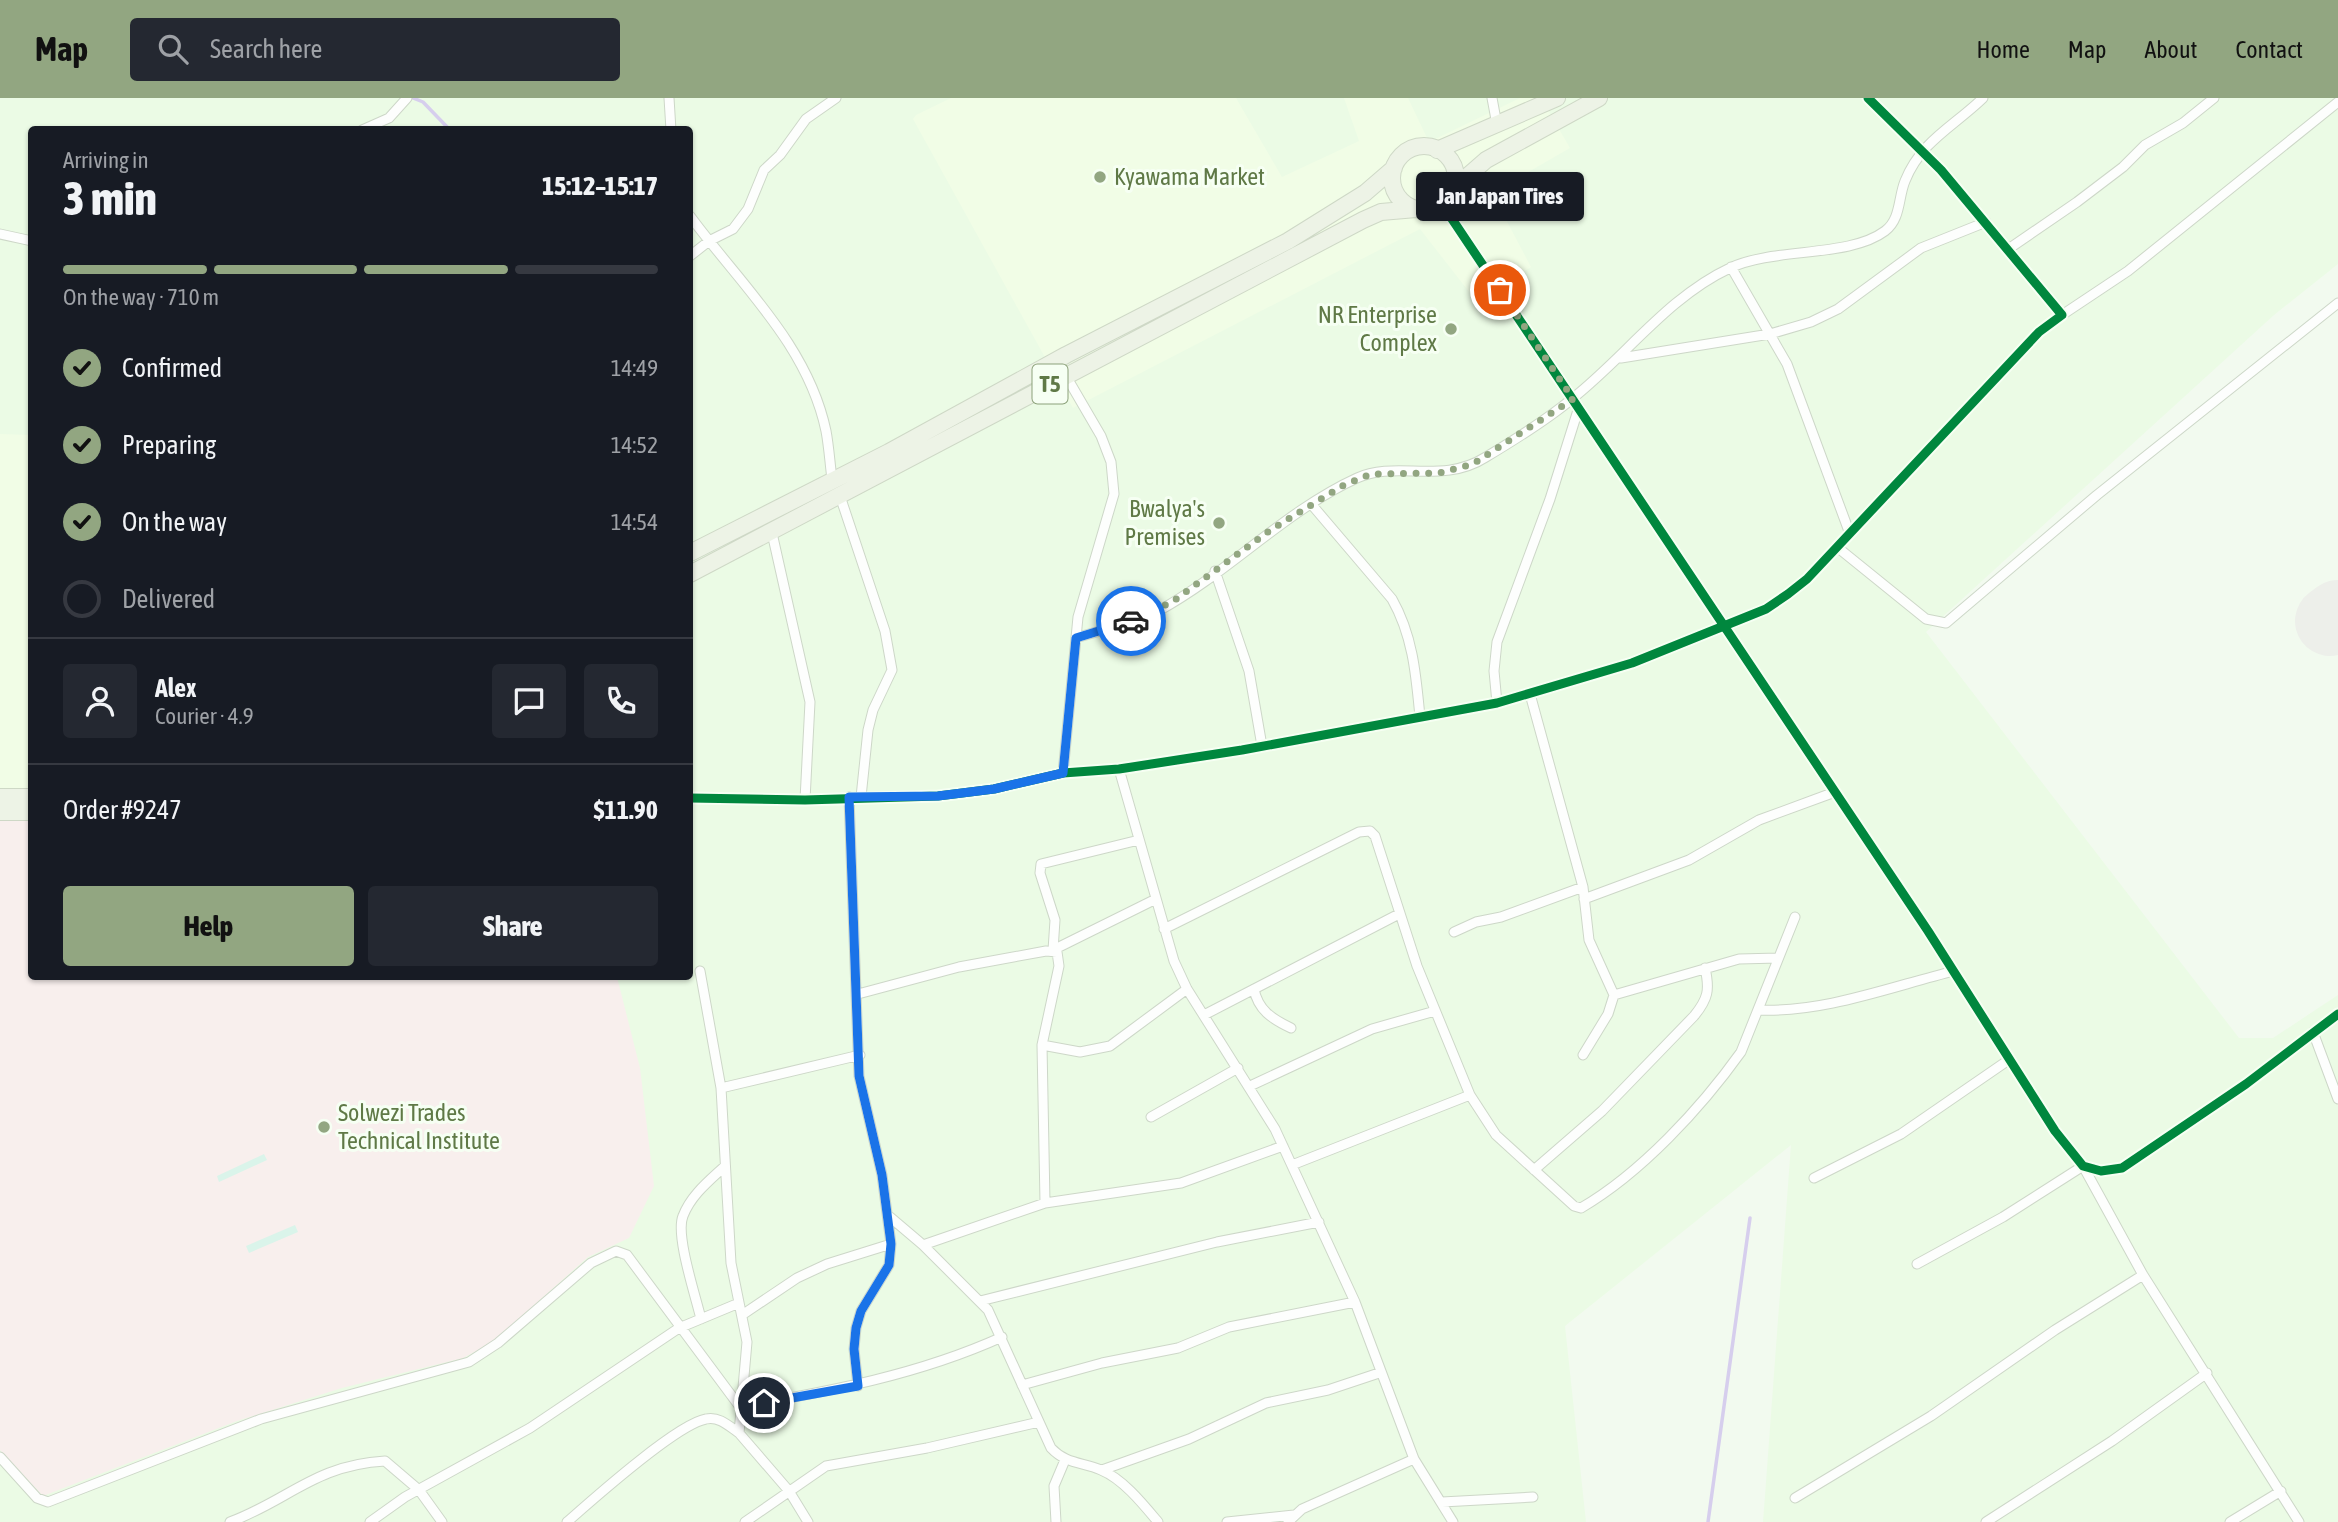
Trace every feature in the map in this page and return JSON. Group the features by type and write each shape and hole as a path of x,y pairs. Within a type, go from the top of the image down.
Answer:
{"highway":[{"name":"T5","path":"693,551 889,452 1066,355 1288,241 1365,193 1394,168 1401,156 1412,149 1425,146 1437,150 1557,98"},
{"path":"1442,204 1454,188 1486,160 1599,98"},
{"path":"1437,150 1451,163 1455,175 1454,188"},
{"path":"1394,168 1392,181 1396,193 1404,203 1416,209"},
{"name":"T5","path":"693,572 1363,220 1381,212 1432,208 1442,204"},
{"path":"0,797 28,797"},
{"path":"0,813 28,812"}],"street":[{"path":"371,126 389,118 407,98"},
{"path":"669,98 671,126"},
{"path":"693,254 709,241 733,229 748,209 764,170 780,155 806,119 836,98"},
{"path":"1492,98 1497,125"},
{"path":"1868,98 1922,148 2062,315"},
{"path":"1076,638 1158,611 1344,485 1371,474 1439,473 1473,464 1576,403 1618,358 1693,290 1731,267 1773,256 1858,243 1884,232 1896,218 1905,181 1922,148 1983,98"},
{"path":"2007,250 2123,167 2145,145 2183,123 2214,98"},
{"path":"693,798 805,800 938,796 994,789 1063,773 1119,769 1262,746 1530,694 1632,663 1766,609 1788,594 1850,534 2021,351 2062,315 2122,276 2338,102"},
{"path":"1442,204 1954,971 2055,1131 2083,1166 2143,1275 2299,1522"},
{"path":"693,220 751,290 803,371 825,431 832,479"},
{"path":"1618,358 1770,334 1838,309 1922,248 1986,222"},
{"path":"0,234 28,240"},
{"path":"1731,267 1796,385 1850,534"},
{"path":"1837,547 1931,622 1942,624 1952,621 2097,495 2338,303"},
{"path":"1063,773 1076,638 1083,596 1114,494 1111,462 1101,436 1066,376"},
{"path":"1497,702 1494,671 1497,642 1550,499 1576,403"},
{"path":"840,496 886,631 892,670 873,710 868,730 861,797"},
{"path":"1312,505 1386,592 1400,613 1412,647 1420,717"},
{"path":"772,533 810,702 805,800"},
{"path":"1215,571 1249,671 1262,746"},
{"path":"1530,694 1583,887 1589,940 1614,995 1608,1014 1583,1055"},
{"path":"1119,769 1164,929 1187,989 1250,1086 1283,1146 1355,1303 1379,1373 1414,1459 1453,1522"},
{"path":"1584,899 1689,860 1759,820 1835,792"},
{"path":"849,797 859,1076 890,1217 891,1244 889,1265 861,1311 856,1328 854,1349 858,1386"},
{"path":"1164,929 1367,830 1375,836 1399,914 1470,1095 1496,1135 1574,1206 1581,1208 1602,1194 1707,1098 1741,1052 1795,917"},
{"path":"1045,1203 1042,1045 1059,966 1058,956 1053,950 1055,920 1040,873 1041,864 1139,840"},
{"path":"1454,932 1476,922 1501,917 1583,887"},
{"path":"858,994 959,967 1053,950 1156,899"},
{"path":"1204,1015 1399,914"},
{"path":"1614,995 1639,990 1739,959 1778,958"},
{"path":"1534,1170 1602,1111 1694,1016 1707,1000 1705,968"},
{"path":"700,971 721,1088 731,1263 747,1342 739,1433"},
{"path":"1758,1010 1784,1011 1813,1007 1954,971"},
{"path":"1042,1045 1080,1052 1110,1046 1187,989"},
{"path":"1254,989 1257,1003 1263,1010 1291,1028"},
{"path":"1250,1086 1372,1030 1435,1011"},
{"path":"1917,1265 2003,1217 2083,1166 2101,1171 2122,1168 2236,1091 2338,1014"},
{"path":"2312,1032 2338,1099"},
{"path":"721,1088 860,1055"},
{"path":"1814,1178 1901,1134 2010,1059"},
{"path":"1151,1117 1238,1068"},
{"path":"1292,1166 1470,1095"},
{"path":"923,1245 1045,1203 1181,1182 1283,1146"},
{"path":"701,1319 683,1244 681,1219 696,1193 725,1166"},
{"path":"890,1217 980,1301 1002,1337 1051,1448 1065,1460 1102,1470 1119,1481 1158,1522"},
{"path":"980,1301 1217,1242 1319,1222"},
{"path":"742,1315 797,1278 827,1264 891,1244"},
{"path":"0,1457 37,1498 48,1502 261,1419 345,1394 451,1368 482,1355 591,1262 616,1251 627,1255 740,1407"},
{"path":"1795,1498 1931,1416 2055,1330 2143,1275"},
{"path":"370,1522 419,1490 530,1428 679,1328 739,1303"},
{"path":"1022,1385 1102,1363 1178,1348 1229,1326 1355,1303"},
{"path":"740,1407 858,1386 937,1364 1002,1337"},
{"path":"1102,1470 1189,1439 1266,1403 1328,1390 1379,1373"},
{"path":"1986,1522 2112,1441 2207,1373"},
{"path":"566,1522 610,1485 696,1421 716,1419 739,1433 789,1491 808,1522"},
{"path":"745,1522 826,1466 916,1450 1039,1422"},
{"path":"1227,1522 1291,1518 1414,1459"},
{"path":"1056,1522 1054,1486 1065,1460"},
{"path":"230,1522 256,1513 302,1483 360,1463 385,1461 419,1490 442,1522"},
{"path":"2230,1522 2281,1491"},
{"path":"1442,1502 1533,1497"}],"shaded area":[{"path":"0,98 2338,98 2338,264 2274,315 1926,632 2239,1038 2273,1038 2338,995 2338,1522 1763,1522 1791,1145 1565,1326 1586,1522 0,1522"},
{"path":"951,98 1236,98 1282,177 1359,141 1344,98 1408,98 1429,142 1520,98 1541,98 1570,148 1492,193 1531,267 1477,302 1420,229 1073,408 913,119"},
{"path":"0,434 28,435 28,791 0,791"},
{"name":"Solwezi Trades Technical Institute","path":"0,818 28,818 28,980 618,980 640,1068 654,1186 629,1238 588,1257 493,1342 463,1358 342,1388 237,1421 43,1496 0,1450"},
{"path":"264,1154 267,1160 219,1182 217,1176"},
{"path":"295,1225 298,1232 249,1253 246,1246"}],"waterway":[{"path":"413,98 423,102 446,126"},
{"path":"1708,1522 1750,1218"}],"runway":[{"path":"2330,621 2338,615"}],"cycle path":[{"path":"693,798 805,800 938,796 994,789 1063,773 1119,769 1242,750 1497,703 1632,663 1766,609 1807,579 2039,332 2062,315 1941,170 1868,98"},
{"path":"1442,204 1928,931 2055,1131 2083,1166 2101,1171 2122,1168 2246,1084 2338,1014"}],"way so far":[{"path":"1131,621 1158,611 1272,529 1344,485 1371,474 1439,473 1473,464 1573,399 1500,290"}],"place":[{"name":"Kyawama Market","path":"1100,177"},
{"name":"Jan Japan Tires","path":"1500,290"},
{"name":"NR Enterprise Complex","path":"1451,329"},
{"name":"Bwalya's Premises","path":"1219,523"},
{"name":"Solwezi Trades Technical Institute","path":"324,1127"}],"route":[{"path":"764,1403 858,1386 854,1349 856,1328 861,1311 889,1265 890,1217 859,1076 849,797 938,796 994,789 1063,773 1076,638 1131,621"}]}
